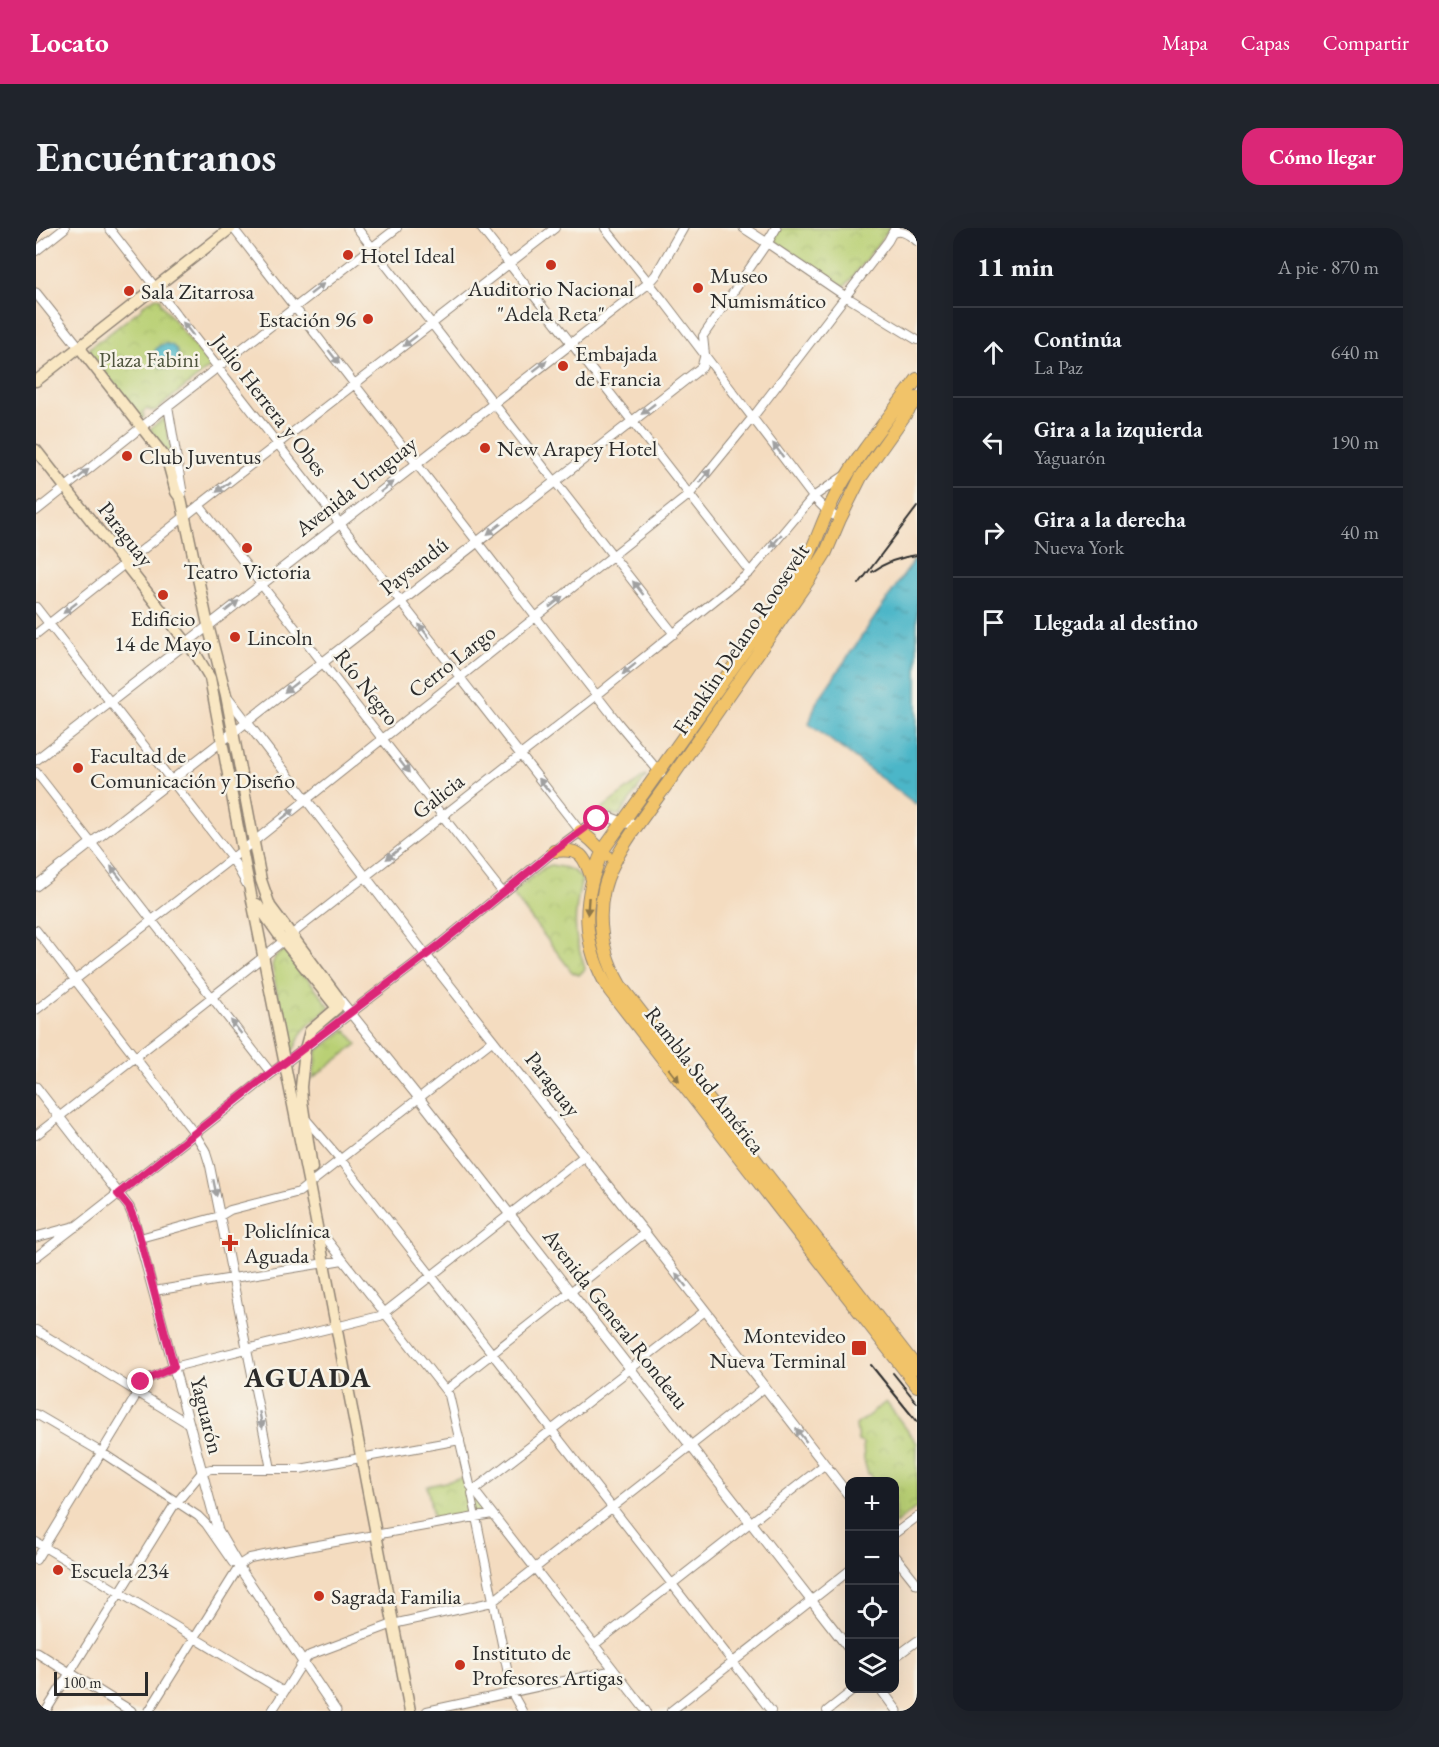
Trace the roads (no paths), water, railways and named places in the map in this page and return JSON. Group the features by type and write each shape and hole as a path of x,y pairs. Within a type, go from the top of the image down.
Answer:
{"main road":[{"path":"36,381 232,228"},
{"path":"79,347 168,463 176,492 181,499 208,625 226,695 265,895 287,938"},
{"name":"Franklin Delano Roosevelt","path":"658,772 800,573 813,549 838,490 917,379"},
{"name":"Franklin Delano Roosevelt","path":"669,780 810,578 826,552 861,477 917,398"},
{"name":"Paraguay","path":"36,450 203,664 210,678 284,1064 312,1182"},
{"name":"Rambla Sud América","path":"658,772 603,850 592,879 587,903 587,922 592,953 602,977 610,991 917,1368"},
{"name":"Rambla Sud América","path":"669,780 612,867 603,890 600,921 603,944 611,969 620,985 723,1129 917,1386"},
{"path":"579,831 603,850 612,867"},
{"path":"554,851 574,850 580,853 588,863 592,879"},
{"name":"Avenida General Rondeau","path":"252,895 264,916 287,938 337,996"},
{"name":"Avenida General Rondeau","path":"287,938 337,1008"},
{"path":"337,996 339,1003 337,1008 310,1031 305,1048 302,1087 312,1182 396,1623 416,1711"},
{"path":"312,1182 325,1237 327,1263"},
{"path":"396,1623 410,1711"}],"street":[{"path":"36,251 65,228"},
{"name":"Julio Herrera y Obes","path":"109,228 579,831"},
{"path":"232,228 630,737 658,772 669,780"},
{"path":"357,228 674,634"},
{"path":"36,512 397,228"},
{"path":"481,228 750,572"},
{"path":"36,634 555,228"},
{"path":"605,228 813,497 828,512 840,519"},
{"name":"Avenida Uruguay","path":"36,759 649,283 683,228"},
{"path":"744,228 845,296 917,340"},
{"path":"705,356 703,336 776,228"},
{"path":"894,230 903,231 915,240"},
{"name":"Cerro Largo","path":"36,1010 307,800 690,494 753,417 894,230"},
{"path":"36,293 79,347"},
{"name":"Paysandú","path":"36,886 702,367 705,356"},
{"path":"168,406 182,489 181,499"},
{"name":"Galicia","path":"36,1135 674,634 750,572 813,497 849,472"},
{"name":"Río Negro","path":"199,505 503,893"},
{"name":"Avenida General Rondeau","path":"36,607 232,858 252,895"},
{"name":"Paraguay","path":"226,695 845,1492"},
{"path":"36,772 272,1073"},
{"path":"36,1257 426,955 579,831 603,817 633,824 640,822"},
{"path":"36,930 202,1143 208,1156 271,1469"},
{"name":"Avenida General Rondeau","path":"337,996 845,1645"},
{"path":"337,1008 351,1013"},
{"path":"140,1238 220,1216 230,1210 295,1194 493,1040"},
{"name":"Yaguarón","path":"36,1088 134,1216 218,1531 239,1567 336,1711"},
{"path":"305,1118 341,1160 771,1711"},
{"path":"36,1560 40,1544 101,1452 134,1399 141,1382 174,1367 377,1317 584,1156"},
{"path":"36,1237 77,1227"},
{"path":"446,1390 645,1233"},
{"path":"325,1237 446,1390 452,1402 472,1488 471,1493 492,1602 512,1693 522,1711"},
{"path":"154,1291 343,1260"},
{"path":"472,1488 552,1431 705,1311"},
{"path":"36,1330 189,1424"},
{"path":"272,1711 303,1662 310,1655 396,1623 492,1602 764,1388"},
{"name":"Yaguarón","path":"36,1414 101,1452 204,1522 228,1558 239,1567"},
{"path":"46,1711 177,1502 201,1473 208,1469 300,1469 460,1440"},
{"path":"594,1645 824,1465"},
{"path":"472,1488 646,1711"},
{"path":"149,1711 239,1567 246,1560 492,1514"},
{"path":"898,1531 917,1517"},
{"path":"40,1544 284,1692"},
{"path":"899,1561 917,1584"},
{"path":"671,1711 845,1573"},
{"path":"899,1654 917,1641"},
{"path":"36,1653 131,1711"},
{"path":"427,1711 614,1670"},
{"path":"827,1711 851,1693"},
{"path":"883,1693 897,1711"}],"water":[{"path":"166,344 174,348 178,356 174,364 166,368 158,364 154,356 158,348"},
{"path":"914,560 917,562 917,805 809,724 816,703"}],"railway":[{"path":"859,584 917,507"},
{"path":"872,572 893,560 917,555"},
{"path":"871,1365 917,1422"},
{"path":"893,1373 917,1403"}],"place":[{"name":"Hotel Ideal","path":"348,255"},
{"name":"Auditorio Nacional \"Adela Reta\"","path":"551,265"},
{"name":"Museo Numismático","path":"698,288"},
{"name":"Sala Zitarrosa","path":"129,291"},
{"name":"Estación 96","path":"368,319"},
{"name":"Embajada de Francia","path":"563,366"},
{"name":"New Arapey Hotel","path":"485,448"},
{"name":"Club Juventus","path":"127,456"},
{"name":"Teatro Victoria","path":"247,548"},
{"name":"Edificio 14 de Mayo","path":"163,595"},
{"name":"Lincoln","path":"235,637"},
{"name":"Facultad de Comunicación y Diseño","path":"78,768"},
{"name":"Policlínica Aguada","path":"230,1243"},
{"name":"Montevideo Nueva Terminal","path":"859,1348"},
{"name":"Escuela 234","path":"58,1570"},
{"name":"Sagrada Familia","path":"319,1596"},
{"name":"Instituto de Profesores Artigas","path":"460,1665"}],"district":[{"name":"AGUADA","path":"308,1377"}],"park label":[{"name":"Plaza Fabini","path":"149,359"}]}
